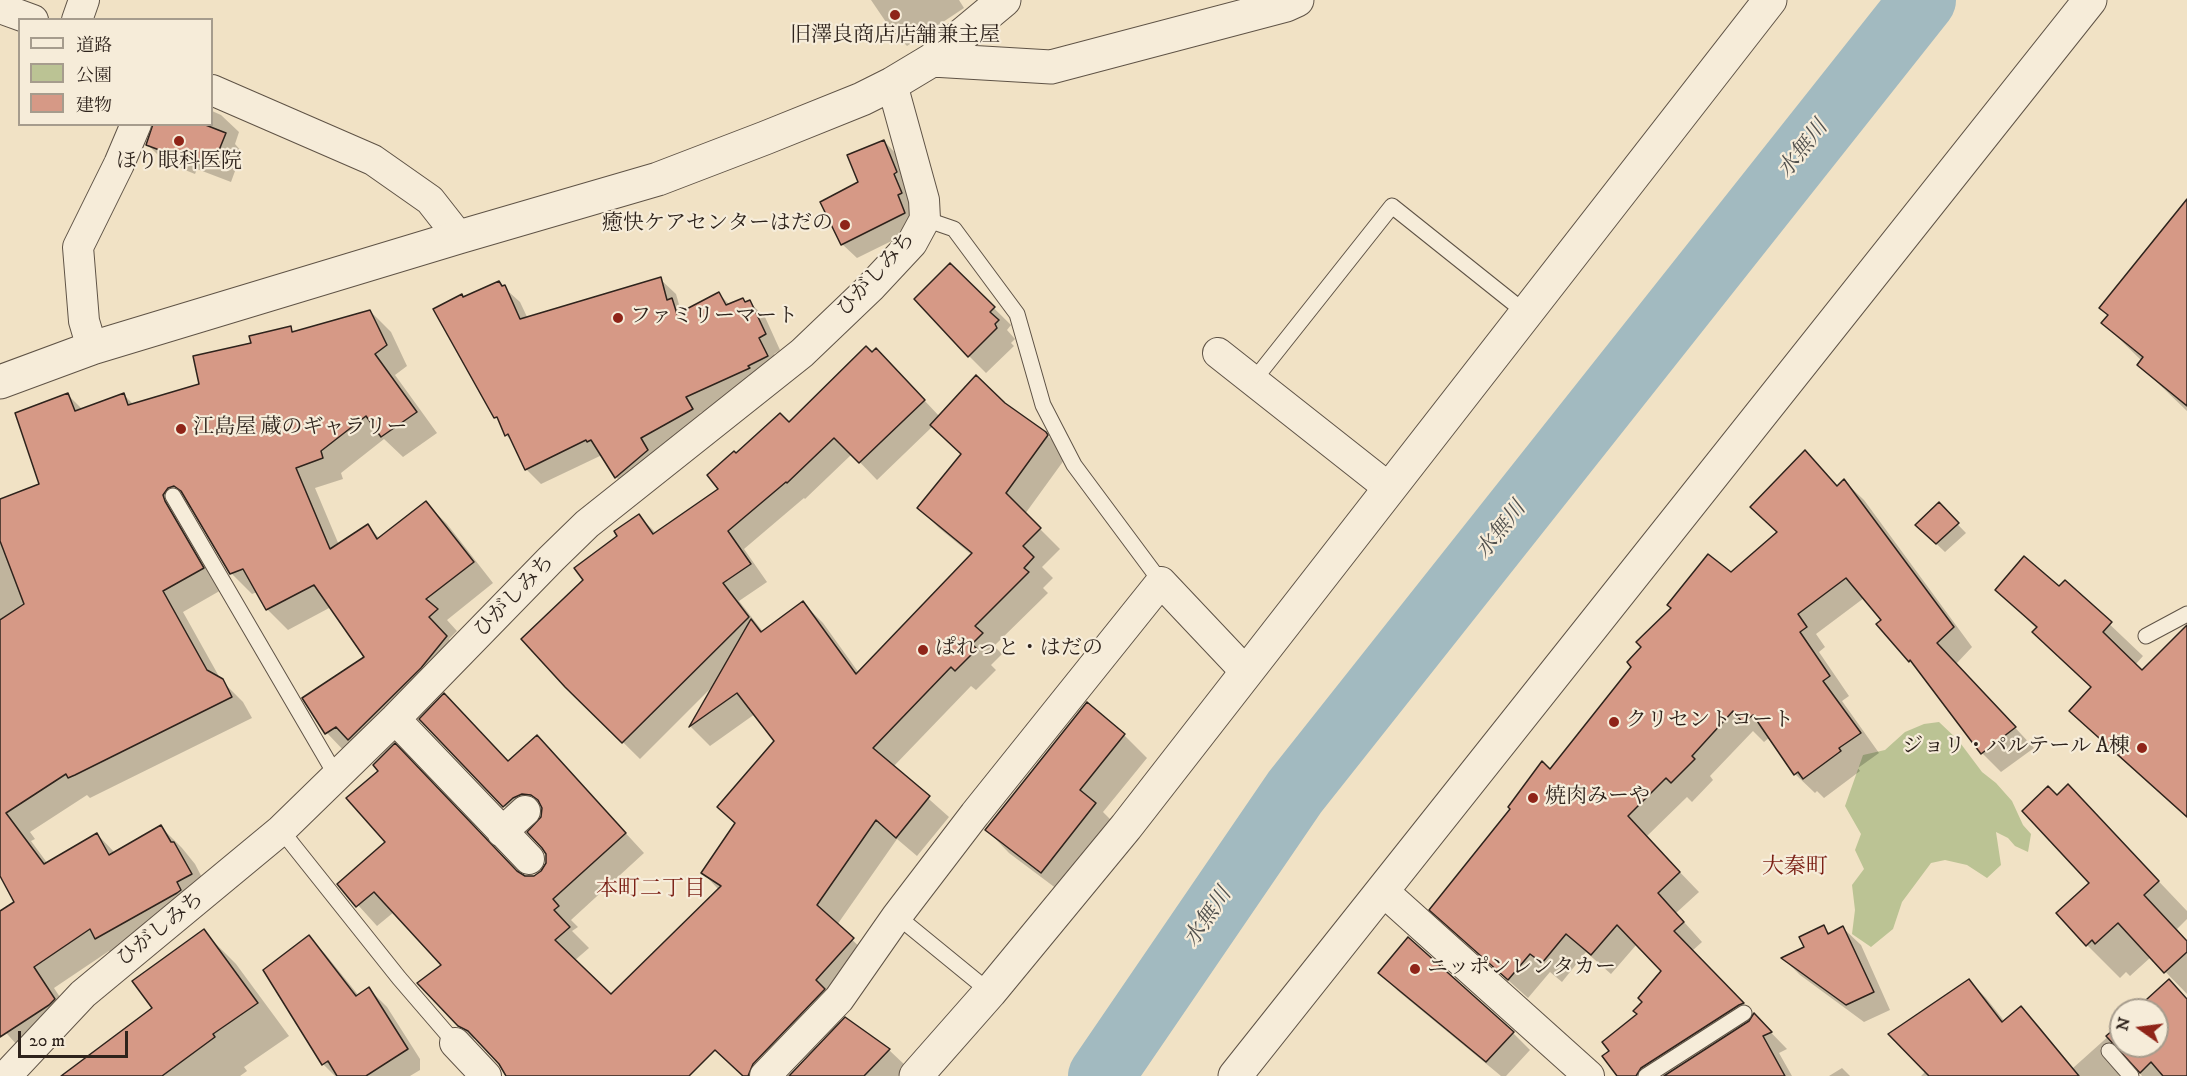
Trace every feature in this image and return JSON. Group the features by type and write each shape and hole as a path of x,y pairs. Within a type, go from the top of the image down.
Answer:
{"street":[{"path":"78,18 84,0"},
{"path":"0,382 92,348 658,179 776,134 862,99 892,84 932,60 1004,0"},
{"path":"932,60 1051,67 1286,5 1297,0"},
{"path":"916,1076 990,992 1126,827 1770,0"},
{"path":"1235,1076 2090,0"},
{"path":"0,8 28,18"},
{"name":"ひがしみち","path":"6,1076 83,994 281,830 337,777 550,559 588,524 802,353 870,288 912,243 925,219 924,200 892,84"},
{"path":"213,90 373,160 430,200 459,237"},
{"path":"92,348 84,321 78,246 135,126"},
{"path":"1218,352 1389,488"},
{"path":"765,1076 839,999 897,916 975,814 1161,582 1246,672"},
{"path":"395,719 529,859"},
{"path":"502,832 525,811"},
{"path":"1383,891 1589,1076"},
{"path":"455,1043 486,1076"}],"lane":[{"path":"1254,380 1392,206 1526,313"},
{"path":"925,219 954,229 1017,314 1043,405 1074,465 1161,582"},
{"path":"173,496 337,777"},
{"path":"2146,636 2187,614"},
{"path":"281,830 399,978 455,1043"},
{"path":"897,916 990,992"},
{"path":"1646,1076 1744,1013"},
{"path":"2115,1058 2131,1076"}],"green space":[{"path":"1939,722 1958,740 1982,772 1996,783 2012,801 2023,825 2031,834 2028,852 2015,846 2008,838 1996,832 2001,865 1987,878 1967,865 1945,860 1931,863 1902,902 1893,929 1871,947 1852,934 1855,910 1852,885 1864,869 1855,850 1861,834 1845,806 1863,755 1885,750 1905,732 1924,724"}],"building":[{"name":"ほり眼科医院","path":"152,126 208,126 226,133 213,165 179,152 178,157 146,145"},
{"path":"884,140 897,172 894,174 902,193 898,195 905,213 841,245 820,202 858,182 847,155"},
{"path":"2187,199 2187,406 2137,365 2143,357 2101,323 2108,315 2099,308"},
{"path":"950,263 995,307 990,312 999,320 995,324 997,328 968,357 914,299"},
{"path":"661,277 667,300 672,298 677,314 719,292 726,305 743,298 745,302 750,300 766,334 759,338 768,356 748,366 750,368 686,397 693,409 641,438 648,450 615,478 591,440 587,442 586,440 525,470 508,434 505,436 497,417 494,418 433,309 462,294 463,297 499,281 502,286 505,285 520,319"},
{"path":"370,310 387,345 375,354 417,412 381,437 366,416 321,451 323,458 296,468 330,549 368,524 377,539 426,501 474,562 426,599 438,609 429,617 447,636 421,668 348,740 336,727 325,734 302,698 364,657 314,585 266,610 243,569 230,574 181,491 174,486 168,488 163,495 165,501 204,568 163,591 207,670 223,679 232,697 75,775 68,778 66,774 6,813 44,864 97,833 109,855 161,825 171,842 174,842 192,874 177,882 181,890 177,893 95,939 90,929 34,967 55,999 0,1037 0,911 14,902 0,876 0,620 24,604 0,541 0,499 39,484 15,413 68,393 75,411 124,393 128,405 199,384 193,356 251,343 249,336 291,326 292,332"},
{"path":"866,346 872,352 876,348 925,400 859,463 834,438 787,483 728,531 751,564 723,583 749,617 622,743 565,687 521,639 583,580 574,568 617,536 614,531 639,514 653,534 718,489 707,475 734,451 736,453 780,413 789,422"},
{"path":"976,375 1005,403 1048,435 1006,493 1041,528 1023,546 1034,557 1024,568 1029,572 975,626 983,633 972,644 977,649 955,671 951,667 873,748 930,796 896,838 876,820 817,905 854,938 816,980 825,989 753,1064 748,1076 743,1076 715,1050 689,1076 506,1076 499,1064 468,1031 458,1026 417,983 441,965 374,892 356,907 337,884 385,842 346,798 378,771 373,765 395,743 517,871 525,876 534,876 546,863 546,854 527,832 541,817 542,808 538,800 531,795 522,794 503,807 419,719 444,693 508,761 537,735 626,833 553,899 559,906 554,910 570,927 555,940 611,994 721,886 701,873 735,823 717,807 774,741 737,693 689,727 751,619 761,632 803,601 856,674 972,553 917,508 961,454 930,425"},
{"path":"1805,450 1837,486 1844,479 1954,627 1937,643 2016,727 1981,754 1910,660 1909,662 1876,624 1881,620 1846,578 1798,614 1807,627 1800,632 1830,676 1823,681 1861,733 1839,748 1841,751 1803,779 1798,772 1794,775 1753,715 1743,723 1733,711 1692,756 1695,759 1671,783 1666,778 1628,816 1680,872 1658,893 1684,922 1674,931 1744,1003 1641,1068 1636,1076 1617,1076 1602,1056 1609,1051 1602,1042 1637,1014 1633,1011 1642,1002 1638,998 1661,971 1617,925 1591,955 1566,934 1542,963 1530,954 1508,980 1429,910 1510,809 1508,807 1542,761 1550,769 1631,667 1627,662 1641,647 1636,642 1671,608 1667,605 1708,554 1731,572 1777,532 1750,507"},
{"path":"1939,502 1959,523 1936,544 1915,525"},
{"path":"2024,556 2059,586 2065,580 2112,622 2103,632 2142,670 2187,625 2187,817 2069,711 2091,687 2032,632 2037,627 1995,590"},
{"path":"1087,702 1125,734 1080,790 1096,803 1041,873 985,830"},
{"path":"2068,784 2159,881 2144,895 2187,941 2187,952 2164,973 2118,923 2095,944 2092,940 2086,946 2056,913 2089,883 2022,811 2048,786 2057,795"},
{"path":"1824,925 1828,934 1843,926 1874,992 1846,1005 1781,958 1804,947 1799,937"},
{"path":"204,929 258,1003 213,1034 215,1037 162,1076 61,1076 152,1008 132,981"},
{"path":"309,935 356,996 369,987 408,1049 366,1076 337,1076 328,1061 322,1065 263,970"},
{"path":"1408,937 1514,1032 1486,1062 1378,973"},
{"path":"1969,979 2002,1022 2021,1006 2079,1076 1929,1076 1888,1034"},
{"path":"2169,979 2187,999 2187,1076 2163,1076 2151,1062 2140,1073 2126,1058 2169,1058 2169,998 2148,998"},
{"path":"1754,1013 1772,1032 1763,1036 1785,1076 1664,1076 1749,1021"},
{"path":"845,1017 890,1049 864,1076 789,1076"}],"waterway":[{"name":"水無川","path":"1101,1076 1295,792 1923,0"}],"place":[{"name":"旧澤良商店店舗兼主屋","path":"895,15"},
{"name":"ほり眼科医院","path":"179,141"},
{"name":"癒快ケアセンターはだの","path":"845,225"},
{"name":"ファミリーマート","path":"618,318"},
{"name":"江島屋 蔵のギャラリー","path":"181,429"},
{"name":"ぱれっと・はだの","path":"923,650"},
{"name":"クリセントコート","path":"1614,722"},
{"name":"ジョリ・パルテール A棟","path":"2142,748"},
{"name":"焼肉みーや","path":"1533,798"},
{"name":"ニッポンレンタカー","path":"1415,969"}],"district":[{"name":"大秦町","path":"1795,868"},
{"name":"本町二丁目","path":"651,890"}]}
